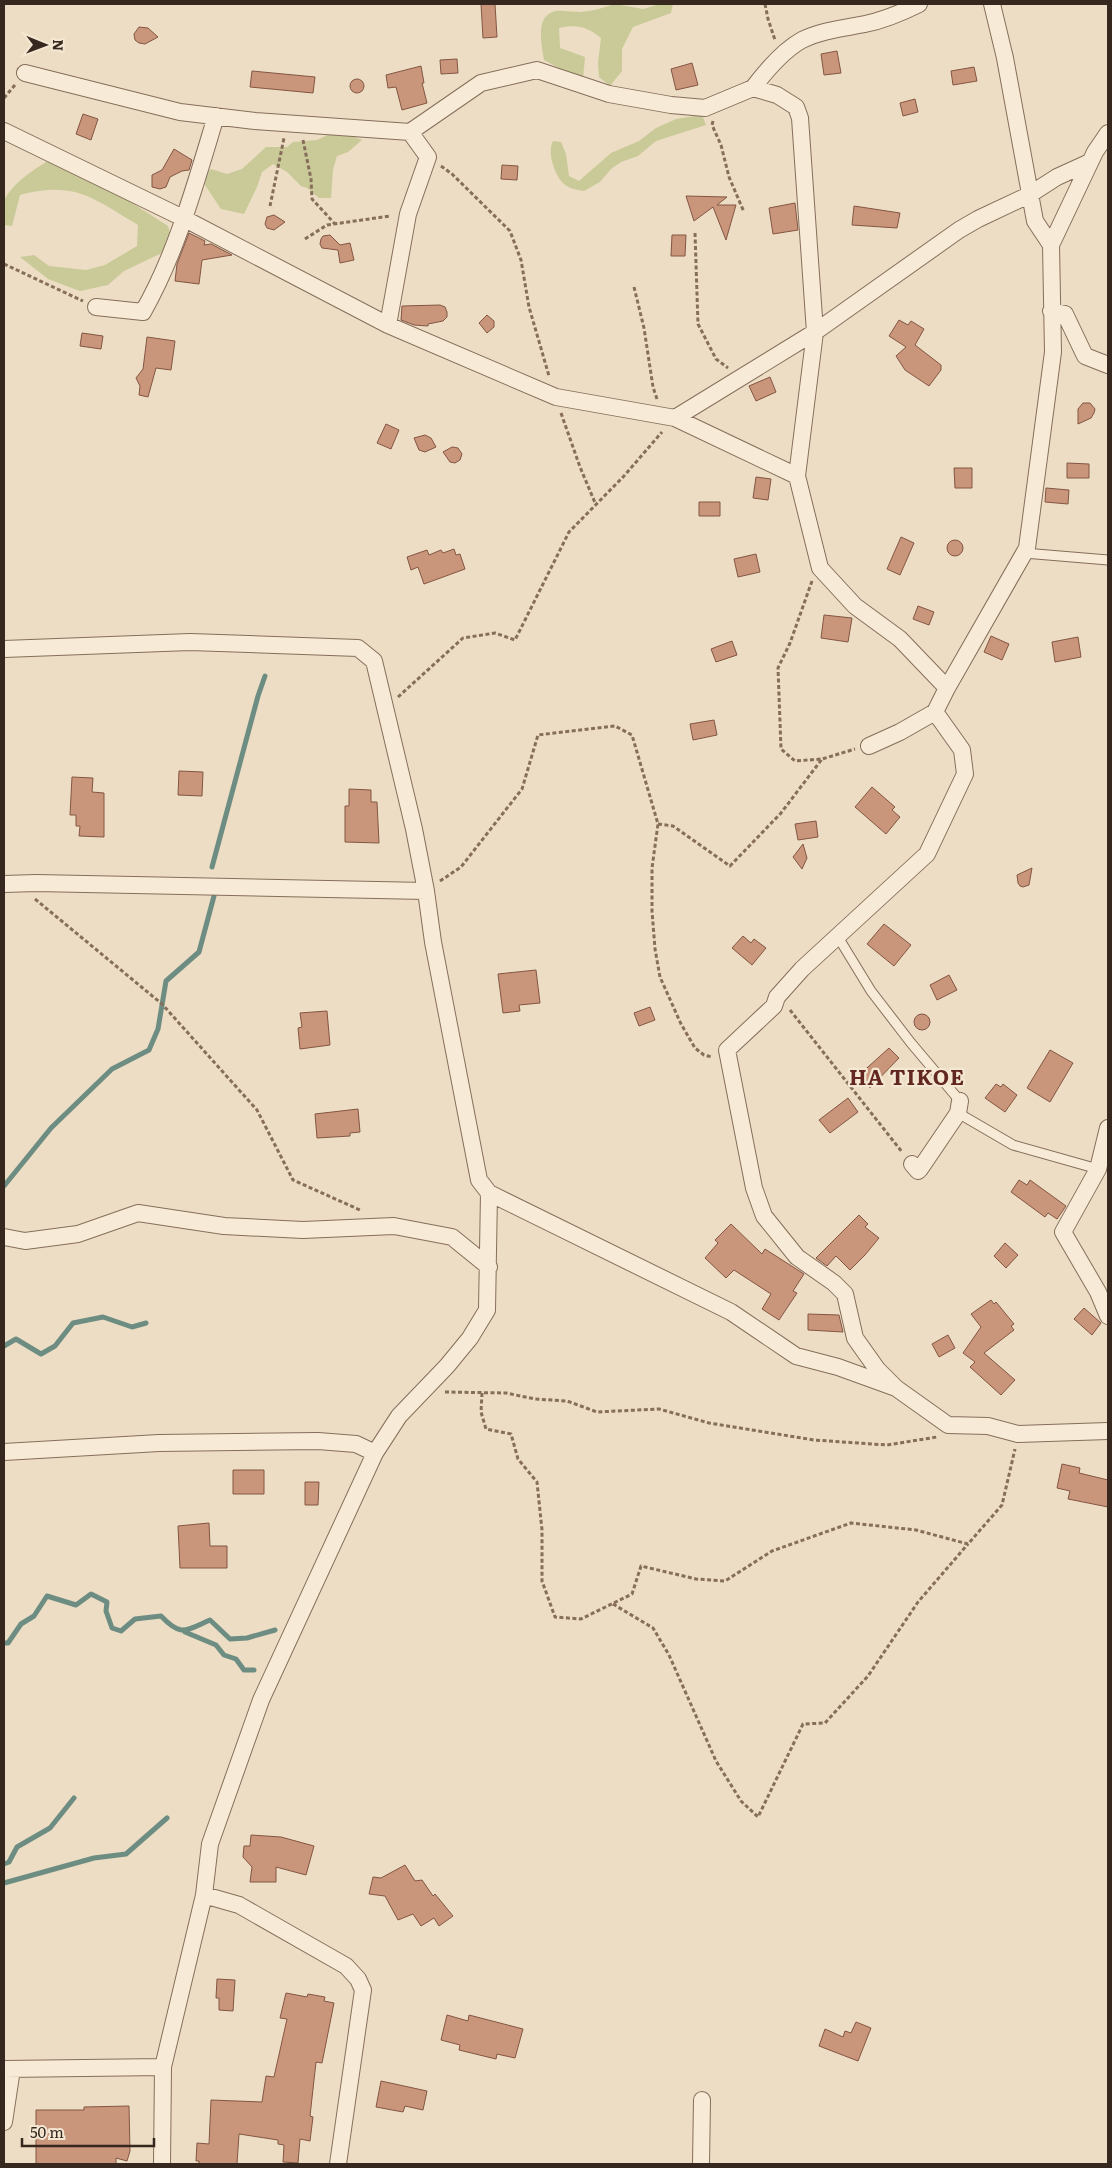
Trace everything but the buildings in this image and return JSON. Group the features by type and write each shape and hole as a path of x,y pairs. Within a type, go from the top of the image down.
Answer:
{"street":[{"path":"25,73 180,112 294,124 410,132 481,83 538,70 609,94 671,105 705,108 753,88 767,70 802,41 841,27 865,24 896,16 919,4"},
{"path":"992,4 1006,66 1035,221 1051,245"},
{"path":"753,88 777,95 796,107 800,118 815,332 797,476 820,568 855,606 900,639 946,688"},
{"path":"96,306 143,312 160,282 216,116"},
{"path":"4,131 183,218 388,325 556,397 675,418 797,476"},
{"path":"388,325 408,214 428,157 410,132"},
{"path":"868,746 900,732 935,712 946,688 1027,548 1053,352 1051,245 1108,133"},
{"path":"675,418 815,332 959,230 1029,195 1056,177 1098,154"},
{"path":"1051,311 1065,314 1085,356 1108,365"},
{"path":"4,649 190,642 358,648 374,661 426,891 433,942 479,1180 489,1193 730,1312 796,1356 896,1388"},
{"path":"935,712 962,750 965,774 927,854 802,969 777,997 774,1006 727,1050 754,1188 764,1216 797,1257 834,1283 845,1294 855,1338 877,1369 896,1388 948,1425 988,1426 1018,1434 1108,1431"},
{"path":"10,884 426,891"},
{"path":"912,1164 918,1171 920,1169 959,1107"},
{"path":"1108,1128 1103,1174 1063,1232 1098,1292 1108,1316"},
{"path":"162,2164 163,2066 204,1895 210,1844 261,1700 375,1453 399,1416 423,1392 470,1338 487,1310 489,1193"},
{"path":"4,1237 24,1240 78,1234 138,1213 224,1226 303,1230 394,1226 452,1238 489,1267"},
{"path":"4,1452 159,1443 318,1441 356,1444 375,1453"},
{"path":"204,1895 239,1905 346,1966 358,1979 363,1990 338,2164"},
{"path":"4,2122 8,2069 163,2066"},
{"path":"701,2164 702,2100"}],"lane":[{"path":"1024,553 1108,560"},
{"path":"838,937 871,991 959,1107 1014,1144 1103,1174"}],"path":[{"path":"765,4 768,19 782,57"},
{"path":"715,104 712,125 721,145 729,177 744,212"},
{"path":"270,206 294,124"},
{"path":"294,124 311,179 312,199 335,224"},
{"path":"428,157 452,174 510,231 522,260 529,307 556,397 580,467 596,505"},
{"path":"305,239 327,225 408,214"},
{"path":"695,233 698,324 716,359 740,378"},
{"path":"4,264 96,306"},
{"path":"386,708 463,638 495,633 515,640 569,532 624,476 675,418 660,408 653,387 644,328 634,287"},
{"path":"820,568 814,575 790,643 778,668 781,748 795,761 822,759 868,746"},
{"path":"426,891 461,867 522,789 538,735 615,726 632,735 658,824 652,868 652,911 655,949 660,977 681,1024 695,1048 708,1056 714,1057 727,1050"},
{"path":"658,824 673,826 730,866 781,813 822,759"},
{"path":"10,884 162,1004 257,1110 293,1180 361,1211"},
{"path":"777,997 786,1004 912,1164"},
{"path":"423,1392 506,1393 535,1399 567,1401 597,1412 659,1409 709,1423 814,1440 888,1445 939,1437"},
{"path":"482,1393 480,1412 486,1429 511,1434 518,1459 537,1482 542,1530 542,1581 554,1617 581,1618 632,1594 641,1566 696,1579 725,1581 772,1551 852,1523 916,1530 968,1544"},
{"path":"613,1603 653,1628 669,1655 716,1761 740,1801 758,1817 803,1724 825,1723 868,1676 918,1602 1002,1505 1018,1434"}],"green space":[{"path":"615,4 643,9 660,4 673,4 671,13 633,27 622,49 622,71 610,86 599,77 598,63 601,38 586,29 571,26 559,28 560,48 585,57 583,78 568,73 544,60 541,32 545,18 549,14 556,11 589,11"},
{"path":"702,115 706,125 656,141 638,156 621,162 611,169 600,182 584,191 564,184 554,168 551,156 553,141 561,142 566,154 569,176 579,181 611,153 639,141 656,128 676,119"},
{"path":"330,134 352,136 362,140 348,152 337,156 333,170 331,198 319,198 307,188 301,186 287,172 273,164 262,172 244,214 221,209 205,185 206,174 211,169 227,174 242,169 266,147 287,147 293,142 317,140"},
{"path":"49,160 121,196 168,226 172,240 164,252 124,271 108,285 80,291 48,279 20,257 34,255 49,266 86,270 105,265 137,246 138,225 95,200 69,191 39,191 20,195 12,226 4,225 4,201 12,188"}],"waterway":[{"path":"212,867 265,676"},
{"path":"4,1186 51,1128 112,1069 149,1050 158,1029 166,981 199,952 214,896"},
{"path":"4,1346 16,1339 41,1354 55,1346 73,1323 103,1317 132,1327 146,1323"},
{"path":"4,1643 8,1643 21,1624 34,1616 47,1596 76,1605 91,1594 107,1602 106,1611 112,1628 121,1631 135,1619 161,1616 174,1627 184,1630 210,1620 230,1639 247,1638 275,1630"},
{"path":"185,1632 216,1645 224,1655 236,1659 244,1670 254,1670"},
{"path":"4,1864 9,1862 17,1847 50,1828 74,1798"},
{"path":"4,1883 94,1858 126,1854 167,1818"}],"district":[{"name":"HA TIKOE","path":"907,1078"}]}
